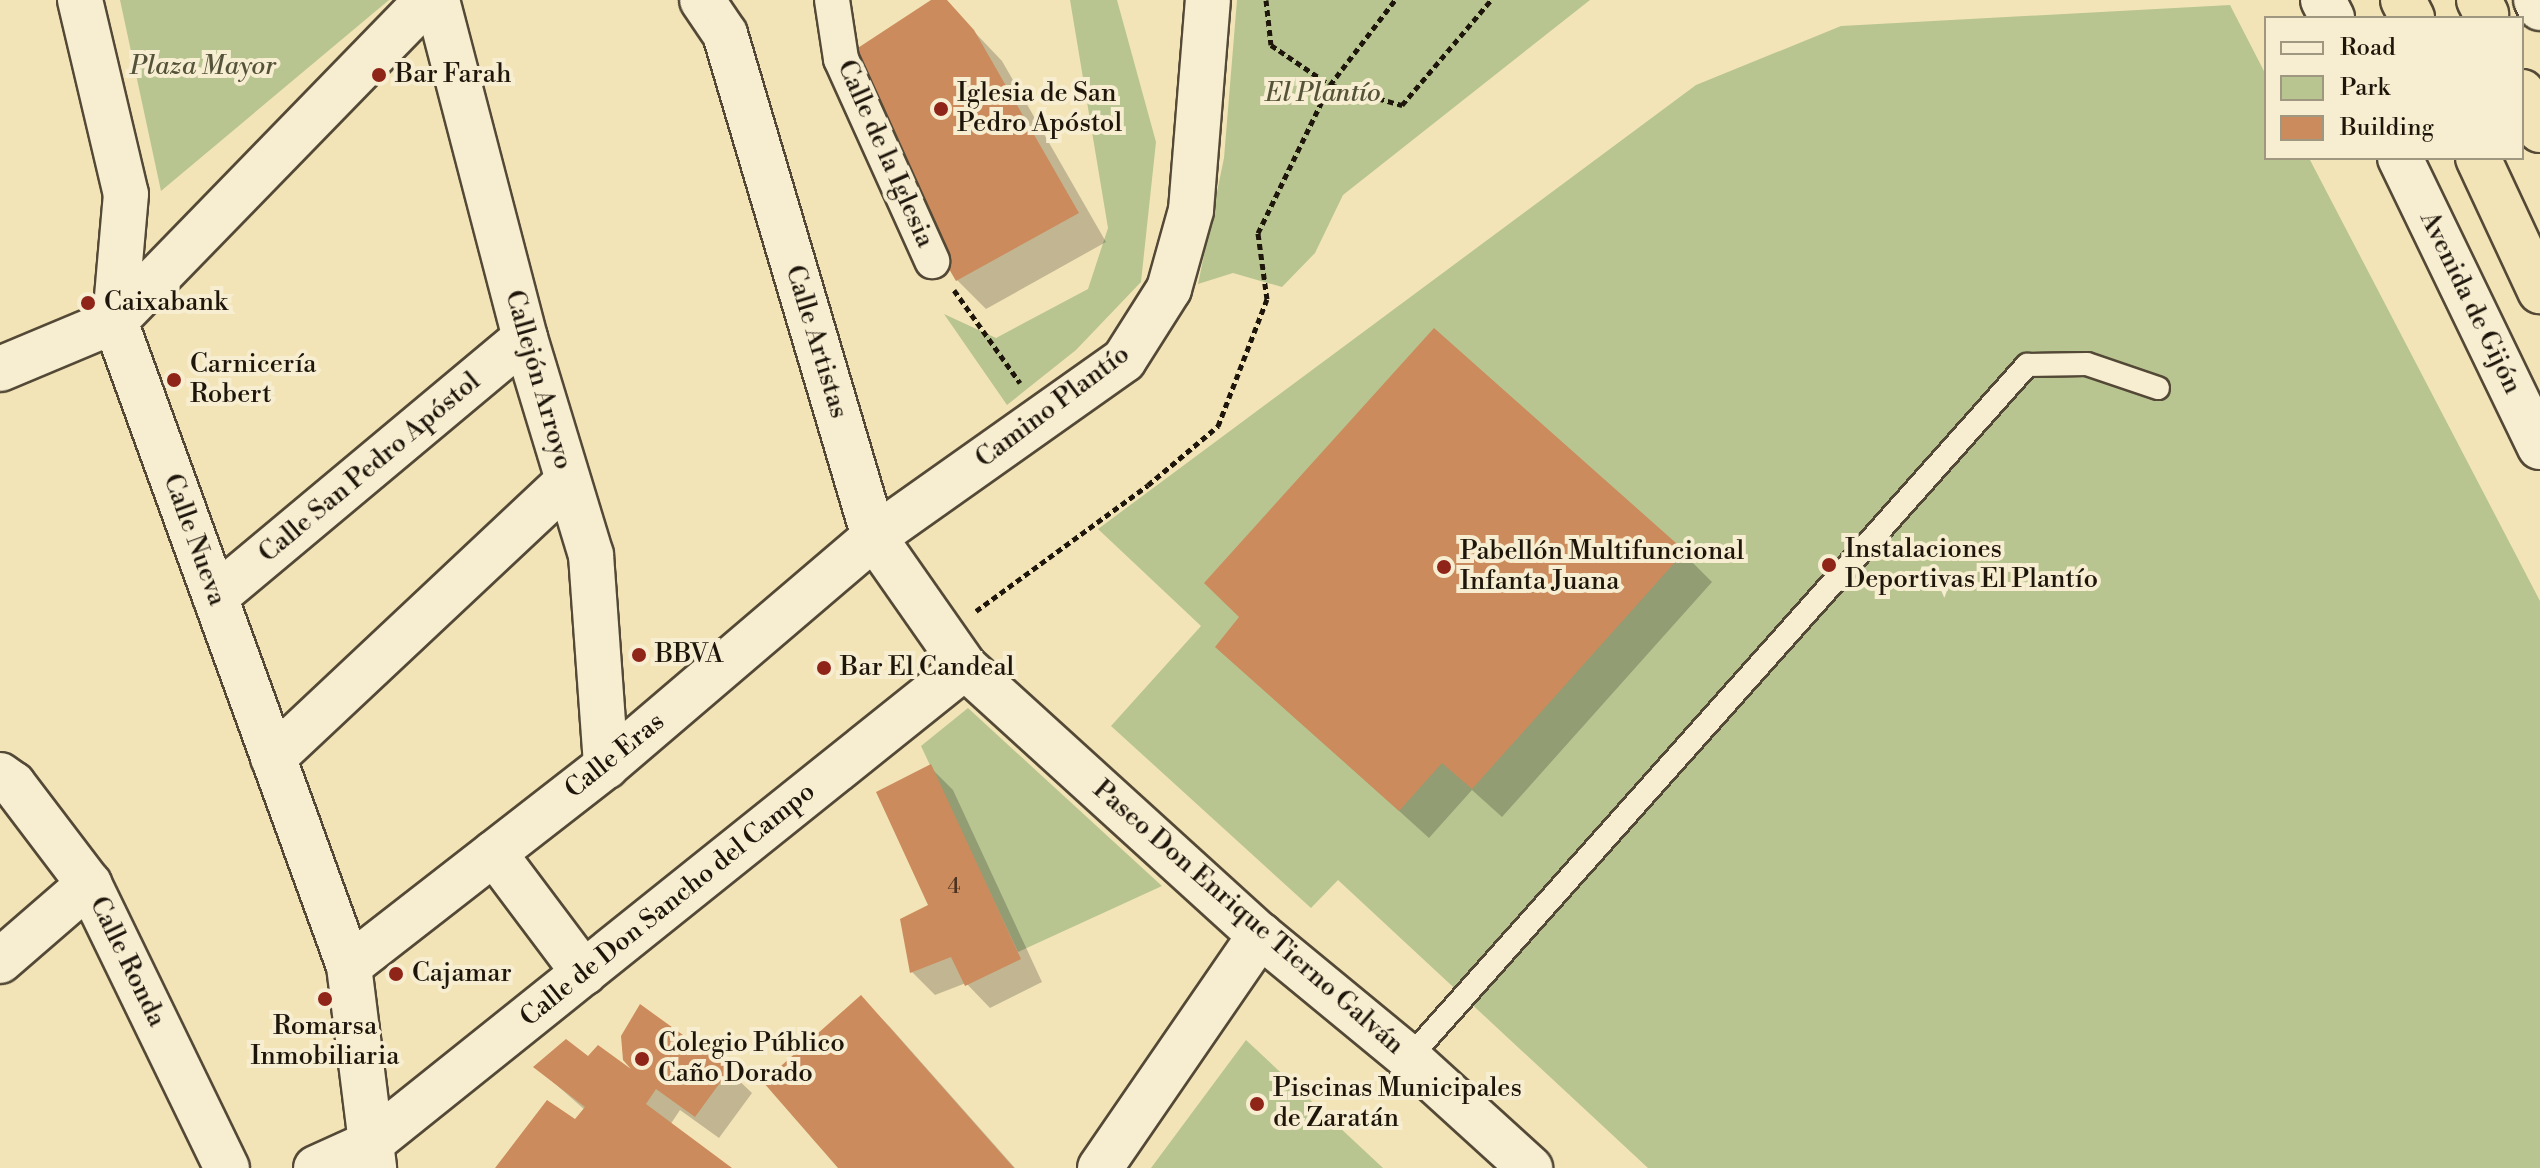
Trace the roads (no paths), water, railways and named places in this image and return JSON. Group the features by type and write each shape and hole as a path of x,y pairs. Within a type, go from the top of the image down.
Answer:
{"highway":[{"path":"2524,96 2540,130"},
{"path":"2479,160 2540,291"}],"street":[{"path":"80,0 126,194 115,321"},
{"path":"0,369 115,321 427,0"},
{"name":"Callejón Arroyo","path":"437,0 525,338 591,555 606,766"},
{"name":"Calle Artistas","path":"702,0 725,34 874,537 954,651"},
{"name":"Calle de la Iglesia","path":"832,0 841,59 932,261"},
{"name":"Camino Plantío","path":"874,537 1124,360 1169,289 1191,210 1208,0"},
{"path":"2536,0 2540,8"},
{"name":"Avenida de Gijón","path":"2401,160 2540,447"},
{"name":"Calle Nueva","path":"115,321 349,966 372,1156"},
{"name":"Calle San Pedro Apóstol","path":"215,597 525,338"},
{"path":"273,758 567,482"},
{"name":"Calle Eras","path":"349,966 606,766 874,537"},
{"name":"Paseo Don Enrique Tierno Galván","path":"954,651 1260,935 1409,1058 1530,1168"},
{"name":"Calle de Don Sancho del Campo","path":"316,1168 372,1156 954,651"},
{"name":"Calle Ronda","path":"0,775 13,784 89,884 227,1168"},
{"path":"494,853 584,973"},
{"path":"0,961 89,884"},
{"path":"1100,1168 1260,935"}],"lane":[{"path":"1409,1058 2027,365 2087,364 2158,388"}],"place":[{"name":"Bar Farah","path":"379,75"},
{"name":"Iglesia de San Pedro Apóstol","path":"941,109"},
{"name":"Caixabank","path":"88,303"},
{"name":"Carnicería Robert","path":"174,380"},
{"name":"Instalaciones Deportivas El Plantío","path":"1829,565"},
{"name":"Pabellón Multifuncional Infanta Juana","path":"1444,567"},
{"name":"BBVA","path":"639,655"},
{"name":"Bar El Candeal","path":"824,668"},
{"name":"Cajamar","path":"396,974"},
{"name":"Romarsa Inmobiliaria","path":"325,999"},
{"name":"Colegio Público Caño Dorado","path":"642,1059"},
{"name":"Piscinas Municipales de Zaratán","path":"1257,1104"}],"park label":[{"name":"Plaza Mayor","path":"203,67"},
{"name":"El Plantío","path":"1323,94"}]}
